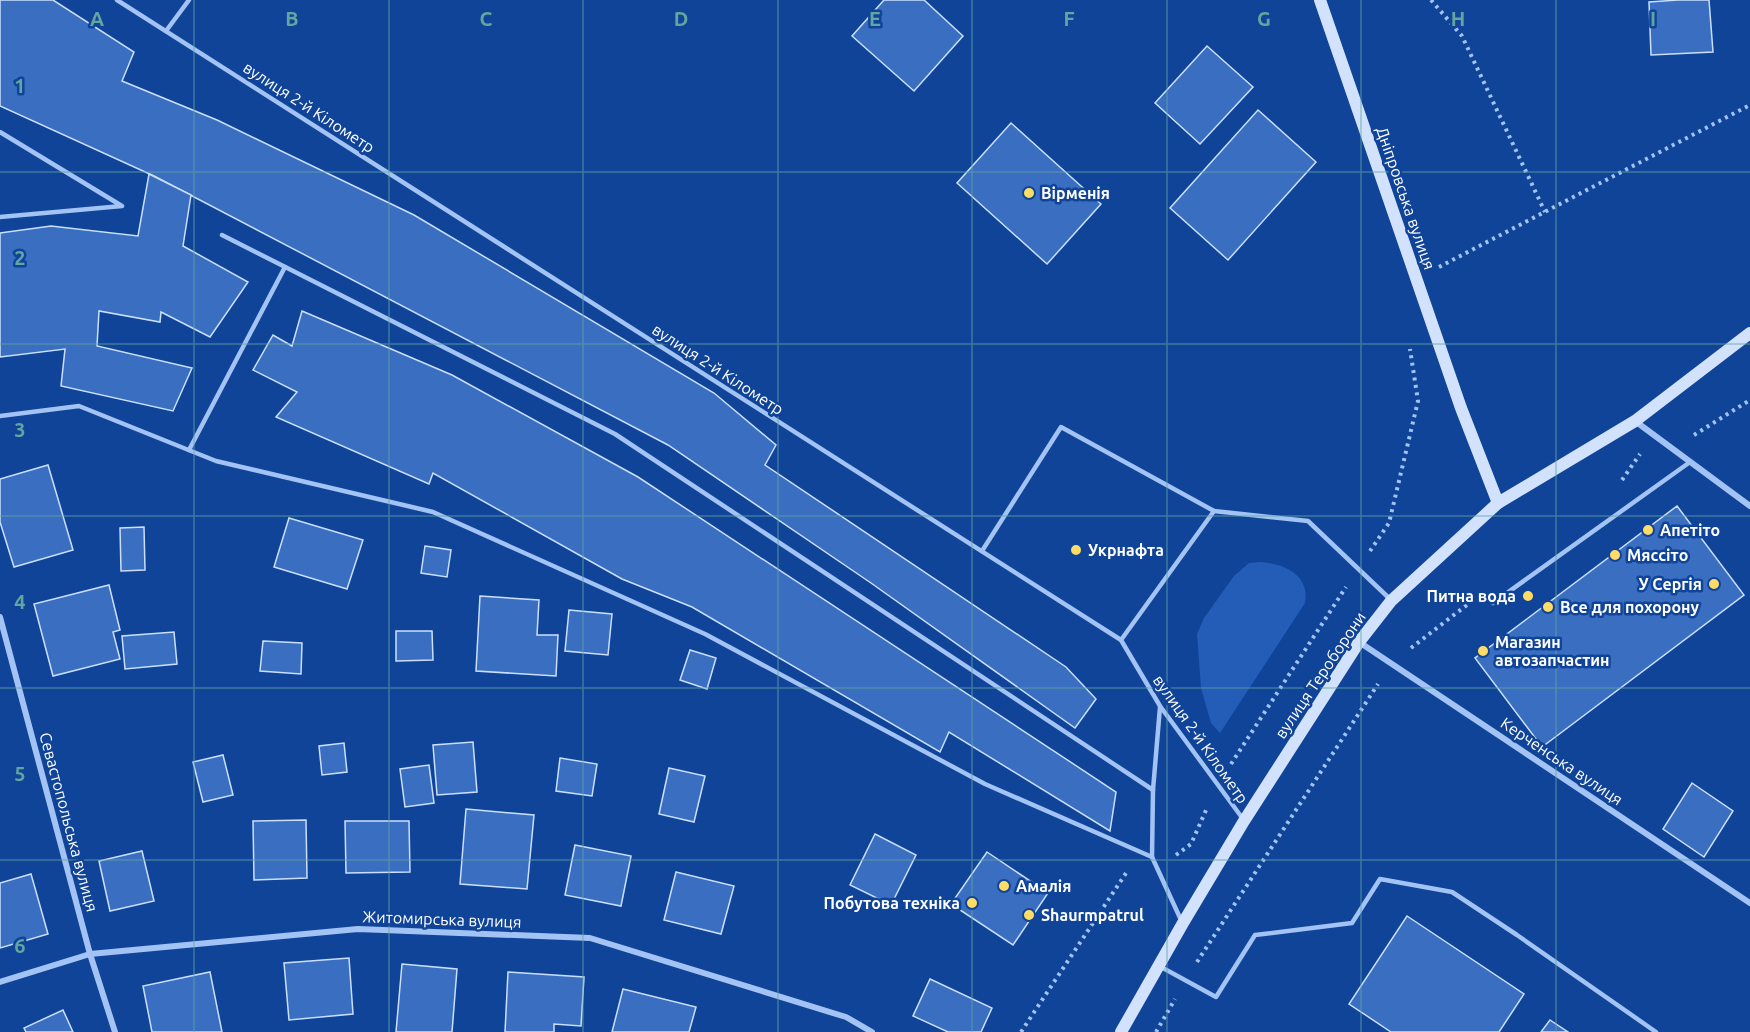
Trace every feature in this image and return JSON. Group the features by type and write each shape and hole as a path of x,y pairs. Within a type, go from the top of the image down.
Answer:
{"main road":[{"name":"Дніпровська вулиця","path":"1320,0 1461,408 1498,503"},
{"name":"вулиця Тероборони","path":"1120,1032 1244,821 1359,642 1391,601 1498,503 1635,421 1750,333"}],"street":[{"path":"1635,421 1750,506"},
{"name":"Севастопольська вулиця","path":"0,617 90,954 115,1032"},
{"name":"Керченська вулиця","path":"1359,642 1750,903"},
{"name":"Житомирська вулиця","path":"0,982 90,954 358,929 590,938 846,1017 872,1032"}],"lane":[{"name":"вулиця 2-й Кілометр","path":"117,0 1121,640 1160,706 1244,821"},
{"path":"166,31 189,0"},
{"path":"0,132 122,206 0,217"},
{"path":"222,235 615,434 1153,790"},
{"path":"189,450 285,267"},
{"path":"0,416 80,406 216,461 433,512 705,634 986,784 1152,857"},
{"path":"982,551 1061,427 1214,512 1308,520 1391,601"},
{"path":"1493,603 1690,462"},
{"path":"1121,640 1214,512"},
{"path":"1160,706 1153,790 1152,857 1183,923"},
{"path":"1158,965 1216,997 1255,935 1352,922 1380,879 1452,892 1517,934 1656,1032"}],"path":[{"path":"1431,0 1462,36 1545,212"},
{"path":"1417,279 1750,105"},
{"path":"1673,449 1750,400"}],"shaded area":[{"path":"1249,563 1277,565 1293,572 1303,585 1305,603 1220,733 1211,723 1201,688 1197,634 1204,618 1234,576"}],"building":[{"path":"0,0 53,0 134,52 122,81 217,120 414,215 714,393 776,445 765,465 1066,667 1096,699 1075,728 871,583 668,445 154,176 0,106"},
{"path":"884,0 924,0 963,36 914,91 852,36"},
{"path":"1709,0 1713,52 1651,55 1649,2"},
{"path":"1207,46 1253,87 1200,144 1155,103"},
{"path":"1258,110 1316,162 1228,260 1170,208"},
{"name":"Вірменія","path":"1011,123 1101,204 1047,264 957,183"},
{"path":"149,174 191,195 183,246 248,282 210,337 161,312 160,322 99,311 97,346 192,368 173,411 61,386 65,349 0,357 0,233 51,226 138,236"},
{"path":"302,311 452,375 638,477 1116,792 1110,831 949,732 940,752 692,607 622,579 433,473 429,484 276,417 297,392 253,370 273,335 292,346"},
{"path":"48,465 73,550 14,567 0,522 0,479"},
{"path":"1677,506 1744,595 1542,747 1475,658"},
{"path":"289,518 363,540 347,589 274,567"},
{"path":"144,527 145,570 121,571 120,528"},
{"path":"425,546 451,550 447,577 421,573"},
{"path":"109,585 120,630 113,632 120,659 53,676 34,604"},
{"path":"480,596 539,600 537,635 558,635 556,676 476,671"},
{"path":"569,610 612,614 608,655 565,651"},
{"path":"396,631 432,631 433,660 396,661"},
{"path":"174,632 177,664 125,669 122,636"},
{"path":"263,641 302,643 301,674 260,671"},
{"path":"690,650 716,658 707,689 680,680"},
{"path":"473,742 477,792 437,795 433,745"},
{"path":"344,743 347,772 322,775 319,746"},
{"path":"223,755 233,795 203,802 193,762"},
{"path":"560,758 597,764 592,796 556,791"},
{"path":"429,765 434,803 405,807 400,769"},
{"path":"669,768 705,776 694,822 659,814"},
{"path":"1692,783 1733,811 1704,857 1663,829"},
{"path":"466,809 534,815 527,889 460,884"},
{"path":"306,820 307,878 254,880 253,821"},
{"path":"345,821 409,821 410,872 346,873"},
{"path":"875,834 916,855 891,905 850,885"},
{"path":"575,845 631,856 621,906 565,895"},
{"path":"142,851 154,901 110,911 99,861"},
{"path":"987,852 1048,893 1013,945 951,904"},
{"path":"676,872 734,886 721,934 664,920"},
{"path":"31,874 48,934 0,948 0,883"},
{"path":"1407,916 1524,994 1499,1032 1391,1032 1349,1004"},
{"path":"349,958 353,1014 289,1020 284,963"},
{"path":"402,964 457,969 452,1032 396,1032"},
{"path":"210,972 222,1032 152,1032 143,986"},
{"path":"508,972 584,977 581,1026 554,1024 554,1032 505,1032"},
{"path":"930,979 992,1008 981,1032 948,1032 913,1016"},
{"path":"623,989 696,1007 689,1032 612,1032"},
{"path":"63,1010 73,1032 26,1032 24,1028"},
{"path":"1550,1020 1568,1032 1541,1032"}],"place":[{"name":"Вірменія","path":"1029,193"},
{"name":"Апетіто","path":"1648,530"},
{"name":"Укрнафта","path":"1076,550"},
{"name":"Мяссіто","path":"1615,555"},
{"name":"У Сергія","path":"1714,584"},
{"name":"Питна вода","path":"1528,596"},
{"name":"Все для похорону","path":"1548,607"},
{"name":"Магазин автозапчастин","path":"1483,651"},
{"name":"Амалія","path":"1004,886"},
{"name":"Побутова техніка","path":"972,903"},
{"name":"Shaurmpatrul","path":"1029,915"}]}
